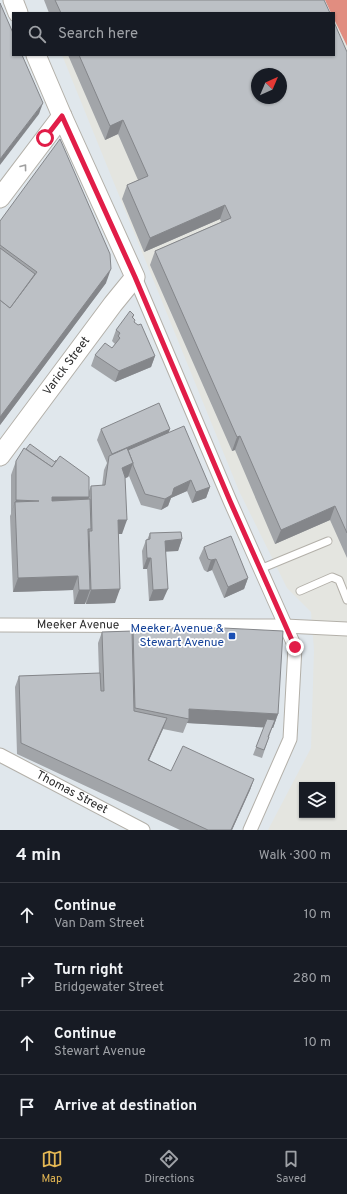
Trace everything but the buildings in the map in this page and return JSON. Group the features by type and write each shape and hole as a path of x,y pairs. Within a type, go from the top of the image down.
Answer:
{"main road":[{"path":"13,0 18,12"},
{"path":"36,56 135,277"},
{"path":"0,198 62,116"},
{"name":"Varick Street","path":"0,456 108,310 135,277"}],"street":[{"path":"135,277 192,414 295,647 290,739 250,830"},
{"name":"Meeker Avenue","path":"0,625 286,626 347,629"},
{"name":"Thomas Street","path":"0,755 143,830"}],"lane":[{"path":"260,569 328,541"},
{"path":"300,591 332,577 339,580 347,600"}],"shaded area":[{"path":"325,0 347,0 347,46 335,21 335,12 331,12"},
{"path":"335,21 347,46 347,830 268,830 311,748 314,650 311,612 287,588 239,491 62,56 335,56"}],"place":[{"name":"Meeker Avenue & Stewart Avenue","path":"232,636"}],"route":[{"path":"45,138 62,116 135,277 230,501 295,647"}]}
